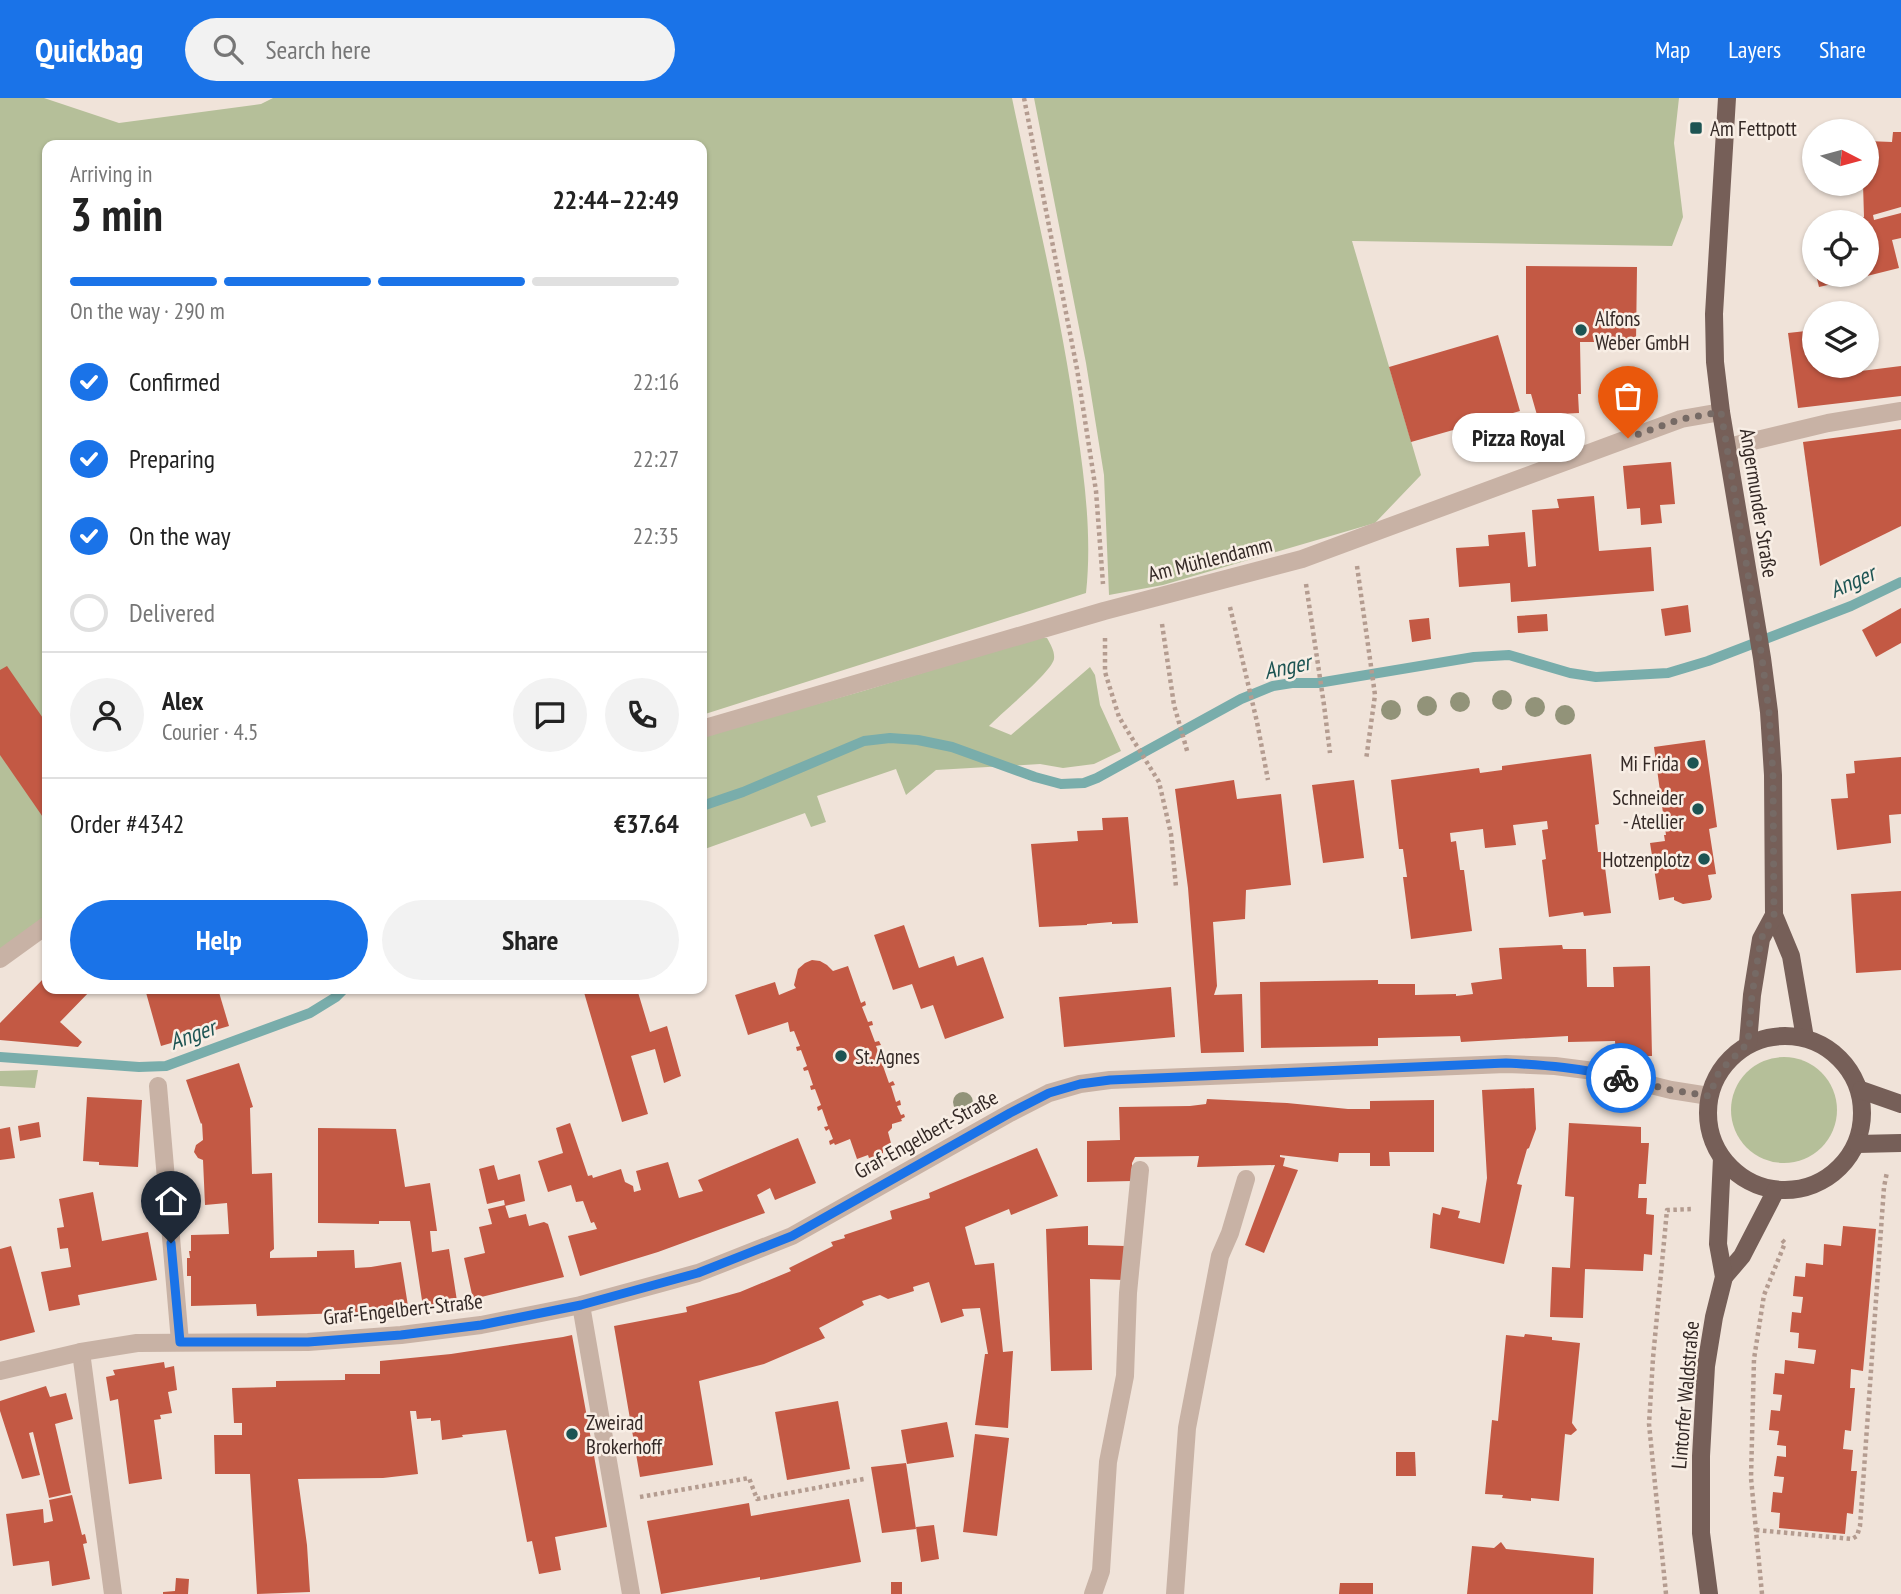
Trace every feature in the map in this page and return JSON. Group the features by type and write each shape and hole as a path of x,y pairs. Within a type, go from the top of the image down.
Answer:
{"main road":[{"name":"Angermunder Straße","path":"1727,98 1714,314 1715,362 1769,712 1773,775 1774,915 1790,956 1805,1038"},
{"name":"Angermunder Straße","path":"1748,1043 1761,939 1774,915"},
{"path":"1774,1036 1805,1038 1825,1046 1842,1060 1861,1090 1862,1116 1857,1144 1848,1158 1828,1177 1803,1188 1776,1190 1755,1185 1737,1174 1722,1158 1712,1139 1707,1118 1709,1096 1719,1072 1748,1043 1774,1036"},
{"path":"1861,1090 1901,1104"},
{"path":"1857,1144 1897,1143"},
{"name":"Lintorfer Waldstraße","path":"1709,1594 1701,1533 1701,1456 1706,1366 1724,1277 1718,1244 1722,1158"},
{"path":"1724,1277 1741,1256 1776,1190"}],"street":[{"path":"1728,447 1828,423 1901,411"},
{"name":"Am Mühlendamm","path":"707,728 1104,611 1302,559 1681,419 1721,412"},
{"path":"0,959 42,929"},
{"name":"Graf-Engelbert-Straße","path":"0,1371 81,1352 137,1343 308,1342 401,1335 481,1325 581,1305 698,1273 792,1236 1010,1113 1049,1093 1080,1084 1110,1080 1506,1063 1594,1071 1671,1090 1709,1096"},
{"path":"158,1086 180,1342"},
{"path":"1093,1594 1101,1572 1108,1462 1125,1376 1128,1293 1140,1170"},
{"path":"1175,1594 1187,1428 1220,1255 1230,1233 1246,1179"},
{"path":"581,1305 631,1594"},
{"path":"81,1352 113,1594"}],"path":[{"path":"1024,98 1077,369 1096,491 1105,672 1119,717 1159,782 1171,834 1176,887"},
{"path":"1354,540 1375,695 1366,760"},
{"path":"1302,559 1330,753"},
{"path":"1224,579 1268,780"},
{"path":"1158,596 1174,705 1188,754"},
{"path":"1756,1530 1852,1539 1857,1536 1861,1513 1884,1187 1897,1143"},
{"path":"1666,1594 1648,1424 1667,1210 1720,1209"},
{"path":"1760,1219 1785,1244 1764,1295 1754,1359 1751,1478 1762,1594"},
{"path":"615,1501 748,1478 757,1499 864,1479"}],"green space":[{"path":"0,98 44,98 119,123 261,104 273,98 1012,98 1071,386 1087,510 1086,593 707,713 707,140 42,140 42,923 0,953"},
{"path":"1034,98 1679,98 1674,143 1683,217 1672,246 1352,241 1421,475 1375,523 1163,585 1109,595 1104,475 1086,363"},
{"path":"1037,638 1047,638 1054,656 1051,665 1036,683 989,726 1011,735 1090,667 1095,675 1100,705 1121,751 1094,764 1063,768 1040,764 936,770 906,795 896,769 817,796 826,822 811,827 805,813 707,848 707,735"},
{"path":"1784,1057 1804,1061 1821,1073 1833,1090 1837,1110 1833,1130 1821,1147 1804,1159 1784,1163 1764,1159 1747,1147 1735,1130 1731,1110 1735,1090 1747,1073 1764,1061"},
{"path":"38,1070 35,1088 0,1086 0,1071"}],"building":[{"path":"1893,132 1901,132 1901,207 1879,213 1879,210 1864,210 1863,196 1880,196 1880,142 1892,142"},
{"path":"1901,213 1901,238 1892,240 1899,268 1879,273 1879,219"},
{"name":"Alfons Weber GmbH","path":"1526,266 1637,267 1636,342 1580,342 1579,413 1537,415 1531,394 1526,394"},
{"path":"1802,331 1802,378 1879,378 1879,369 1901,366 1901,396 1798,408 1788,333"},
{"path":"1498,335 1520,411 1411,442 1389,367"},
{"path":"1901,429 1901,526 1820,566 1803,442"},
{"path":"1671,462 1675,504 1660,505 1662,523 1641,525 1640,508 1627,509 1623,466"},
{"path":"1594,496 1599,551 1651,547 1654,591 1511,602 1510,583 1459,587 1456,548 1489,546 1488,535 1525,532 1528,567 1536,566 1532,510 1559,508 1557,499"},
{"path":"1688,605 1691,632 1665,636 1661,609"},
{"path":"1901,608 1901,643 1876,657 1862,630"},
{"path":"1547,614 1548,631 1518,633 1517,616"},
{"path":"1429,618 1431,639 1412,642 1409,620"},
{"path":"7,666 42,717 42,816 0,755 0,670"},
{"path":"1705,740 1717,827 1709,829 1716,874 1708,875 1712,897 1710,900 1683,904 1674,900 1674,897 1659,900 1650,843 1665,841 1666,835 1654,747"},
{"path":"1591,754 1599,824 1595,825 1598,852 1603,852 1611,913 1584,916 1583,912 1549,917 1542,860 1546,859 1542,830 1548,829 1547,821 1513,825 1516,845 1485,848 1483,829 1450,833 1451,842 1456,841 1460,870 1464,870 1472,931 1411,939 1403,877 1407,877 1403,849 1399,849 1391,780 1479,768 1480,773 1502,770 1502,766"},
{"path":"1901,757 1901,814 1889,815 1891,843 1837,850 1831,799 1848,798 1846,774 1855,773 1854,761"},
{"path":"1234,780 1237,799 1281,794 1291,885 1246,890 1245,919 1213,922 1217,986 1214,995 1242,994 1244,1052 1201,1053 1188,888 1175,789"},
{"path":"1354,780 1364,858 1323,863 1312,785"},
{"path":"1128,817 1138,923 1039,927 1031,844 1078,841 1077,831 1103,830 1102,818"},
{"path":"1901,891 1901,970 1856,973 1851,894"},
{"path":"904,925 919,968 954,956 957,966 983,957 1004,1018 945,1039 933,1005 921,1009 912,984 893,990 874,935"},
{"path":"1562,945 1563,949 1586,949 1587,987 1614,987 1613,967 1650,966 1652,1056 1616,1056 1615,1041 1568,1042 1568,1036 1461,1042 1460,1036 1378,1038 1378,1046 1261,1048 1260,982 1378,980 1378,984 1415,984 1415,995 1473,994 1471,983 1502,979 1499,948"},
{"name":"St. Agnes","path":"812,960 820,961 833,971 848,966 861,1003 865,1001 866,1005 862,1007 868,1022 872,1021 873,1025 869,1026 875,1042 879,1041 881,1045 876,1046 882,1062 886,1061 887,1065 883,1066 889,1083 893,1081 895,1085 891,1086 896,1102 900,1100 901,1105 897,1106 905,1117 892,1124 888,1132 892,1147 869,1158 868,1155 857,1159 850,1139 830,1145 829,1141 833,1139 829,1129 826,1131 824,1127 828,1126 822,1109 818,1111 817,1107 821,1105 815,1089 811,1090 810,1086 813,1085 808,1070 804,1071 803,1068 807,1066 801,1050 797,1051 796,1047 800,1046 794,1031 790,1032 788,1022 748,1035 735,995 775,982 779,995 796,988 794,985 798,969"},
{"path":"42,980 42,994 87,994 60,1022 82,1042 78,1047 0,1040 0,1023"},
{"path":"1171,987 1175,1037 1064,1047 1059,997"},
{"path":"146,994 219,994 229,1026 161,1046"},
{"path":"584,994 639,994 650,1032 667,1026 681,1076 664,1083 655,1049 631,1056 648,1114 622,1122"},
{"path":"239,1063 253,1107 250,1108 252,1174 272,1173 274,1249 270,1252 270,1258 317,1257 317,1251 354,1250 355,1268 401,1262 408,1306 372,1312 257,1316 256,1304 191,1306 191,1276 187,1276 187,1258 190,1258 191,1235 229,1234 227,1203 205,1205 203,1160 194,1152 196,1145 203,1140 202,1123 186,1080"},
{"path":"1534,1088 1536,1129 1517,1184 1522,1185 1504,1264 1430,1248 1433,1213 1440,1215 1442,1207 1460,1211 1458,1218 1480,1223 1487,1178 1482,1090"},
{"path":"87,1097 142,1100 138,1167 99,1165 99,1162 83,1161"},
{"path":"1207,1099 1348,1109 1370,1109 1370,1101 1434,1100 1434,1152 1389,1152 1390,1166 1370,1166 1370,1153 1339,1153 1338,1162 1280,1155 1285,1158 1283,1166 1298,1170 1264,1253 1245,1245 1275,1165 1197,1167 1199,1156 1135,1157 1132,1163 1132,1181 1087,1182 1087,1141 1120,1140 1119,1107 1190,1106 1206,1104"},
{"path":"39,1122 41,1137 20,1141 18,1126"},
{"path":"570,1123 588,1176 592,1175 593,1178 621,1169 625,1182 633,1186 634,1192 641,1190 636,1171 668,1162 679,1198 703,1191 698,1180 798,1138 816,1183 775,1200 770,1188 757,1195 765,1213 658,1252 580,1276 568,1236 597,1229 594,1222 591,1223 583,1201 576,1202 571,1185 548,1192 538,1161 563,1153 556,1128"},
{"path":"1569,1123 1641,1127 1641,1143 1649,1143 1646,1184 1639,1184 1638,1198 1647,1198 1646,1214 1654,1215 1652,1255 1644,1254 1643,1271 1585,1269 1583,1318 1550,1317 1552,1267 1570,1268 1574,1197 1565,1196"},
{"path":"10,1127 15,1158 0,1160 0,1129"},
{"path":"318,1128 396,1129 405,1187 430,1183 437,1231 430,1231 432,1252 449,1249 457,1301 423,1307 410,1221 379,1221 379,1224 318,1223"},
{"path":"1037,1148 1058,1196 1011,1215 1009,1209 965,1227 975,1265 994,1263 1003,1352 1013,1351 1008,1428 975,1425 985,1354 988,1354 980,1308 962,1309 964,1316 941,1323 929,1282 913,1287 914,1291 888,1299 880,1295 862,1301 864,1305 819,1328 825,1338 764,1364 699,1381 713,1465 640,1477 614,1326 687,1312 686,1307 740,1292 791,1271 789,1268 833,1246 831,1242 845,1238 844,1235 892,1219 890,1211 930,1198 929,1193"},
{"path":"494,1165 498,1180 520,1174 525,1201 505,1206 504,1200 487,1204 479,1169"},
{"path":"93,1192 102,1241 148,1232 157,1280 78,1295 80,1305 49,1311 41,1272 71,1267 68,1248 60,1249 57,1228 64,1227 59,1199"},
{"path":"505,1205 509,1218 526,1214 529,1226 544,1222 548,1224 564,1277 473,1299 464,1258 485,1253 479,1227 492,1224 488,1209"},
{"path":"1088,1226 1088,1245 1125,1246 1124,1280 1090,1279 1092,1370 1051,1371 1046,1229"},
{"path":"1843,1226 1876,1229 1863,1371 1851,1369 1850,1388 1855,1388 1851,1431 1845,1430 1843,1449 1853,1450 1851,1471 1857,1471 1853,1514 1847,1513 1845,1534 1779,1528 1780,1513 1771,1512 1773,1492 1782,1493 1784,1477 1774,1476 1777,1456 1786,1457 1786,1446 1777,1445 1779,1431 1769,1430 1771,1410 1780,1411 1782,1395 1773,1394 1775,1373 1784,1374 1785,1360 1814,1364 1816,1350 1798,1348 1799,1333 1790,1332 1792,1312 1801,1313 1803,1297 1793,1296 1795,1276 1805,1277 1806,1263 1823,1265 1824,1244 1841,1246"},
{"path":"11,1246 35,1332 0,1341 0,1249"},
{"path":"1525,1334 1580,1343 1572,1423 1577,1430 1571,1435 1565,1434 1559,1501 1531,1498 1531,1501 1485,1494 1492,1420 1498,1421 1506,1335 1524,1337"},
{"path":"572,1335 607,1527 555,1537 561,1570 539,1574 532,1541 527,1542 506,1430 442,1440 440,1420 417,1419 416,1411 410,1411 418,1474 383,1478 298,1479 310,1592 257,1594 250,1474 215,1474 214,1435 242,1435 242,1423 234,1423 232,1388 276,1387 276,1381 345,1380 345,1374 380,1374 380,1361 451,1354"},
{"path":"164,1362 165,1368 174,1366 177,1390 168,1392 172,1413 160,1415 161,1419 154,1420 162,1479 129,1484 118,1399 110,1401 106,1377 115,1375 113,1370"},
{"path":"46,1386 50,1397 66,1393 73,1419 55,1424 71,1493 49,1498 33,1432 29,1433 40,1475 22,1479 0,1411 0,1401"},
{"path":"838,1401 850,1469 787,1480 775,1412"},
{"path":"947,1422 954,1457 907,1464 901,1430"},
{"path":"975,1434 1009,1438 997,1536 963,1532"},
{"path":"1396,1452 1415,1452 1416,1476 1396,1476"},
{"path":"906,1463 916,1529 882,1533 871,1467"},
{"path":"72,1495 82,1535 85,1534 87,1543 83,1544 90,1579 52,1586 49,1561 13,1566 6,1514 43,1509 44,1523 53,1521 49,1500"},
{"path":"849,1499 861,1562 661,1594 647,1521 749,1503 751,1516"},
{"path":"934,1525 939,1559 921,1562 916,1527"},
{"path":"1501,1542 1506,1549 1594,1558 1593,1594 1467,1594 1472,1546 1494,1548"},
{"path":"176,1578 189,1579 188,1594 163,1594 175,1591"},
{"path":"891,1582 902,1582 902,1594 891,1594"},
{"path":"1340,1583 1373,1583 1373,1594 1339,1594"}],"waterway":[{"name":"Anger","path":"707,804 864,741 890,738 952,747 1061,784 1084,783 1241,699 1273,686 1318,683 1474,657 1509,655 1570,673 1596,677 1668,673 1708,661 1851,606 1901,582"},
{"name":"Anger","path":"0,1057 139,1067 166,1066 310,1013 339,994"}],"way so far":[{"path":"1621,1078 1709,1096 1719,1072 1748,1043 1761,939 1774,915 1773,775 1769,712 1721,412 1681,419 1628,438"}],"place":[{"name":"Am Fettpott","path":"1696,128"},
{"name":"Alfons Weber GmbH","path":"1581,330"},
{"name":"Pizza Royal","path":"1628,438"},
{"name":"Mi Frida","path":"1693,763"},
{"name":"Schneider - Atellier","path":"1698,809"},
{"name":"Hotzenplotz","path":"1704,859"},
{"name":"St. Agnes","path":"841,1056"},
{"name":"Zweirad Brokerhoff","path":"572,1434"}],"route":[{"path":"171,1243 180,1342 308,1342 401,1335 481,1325 581,1305 698,1273 792,1236 1010,1113 1049,1093 1080,1084 1110,1080 1506,1063 1594,1071 1621,1078"}]}
